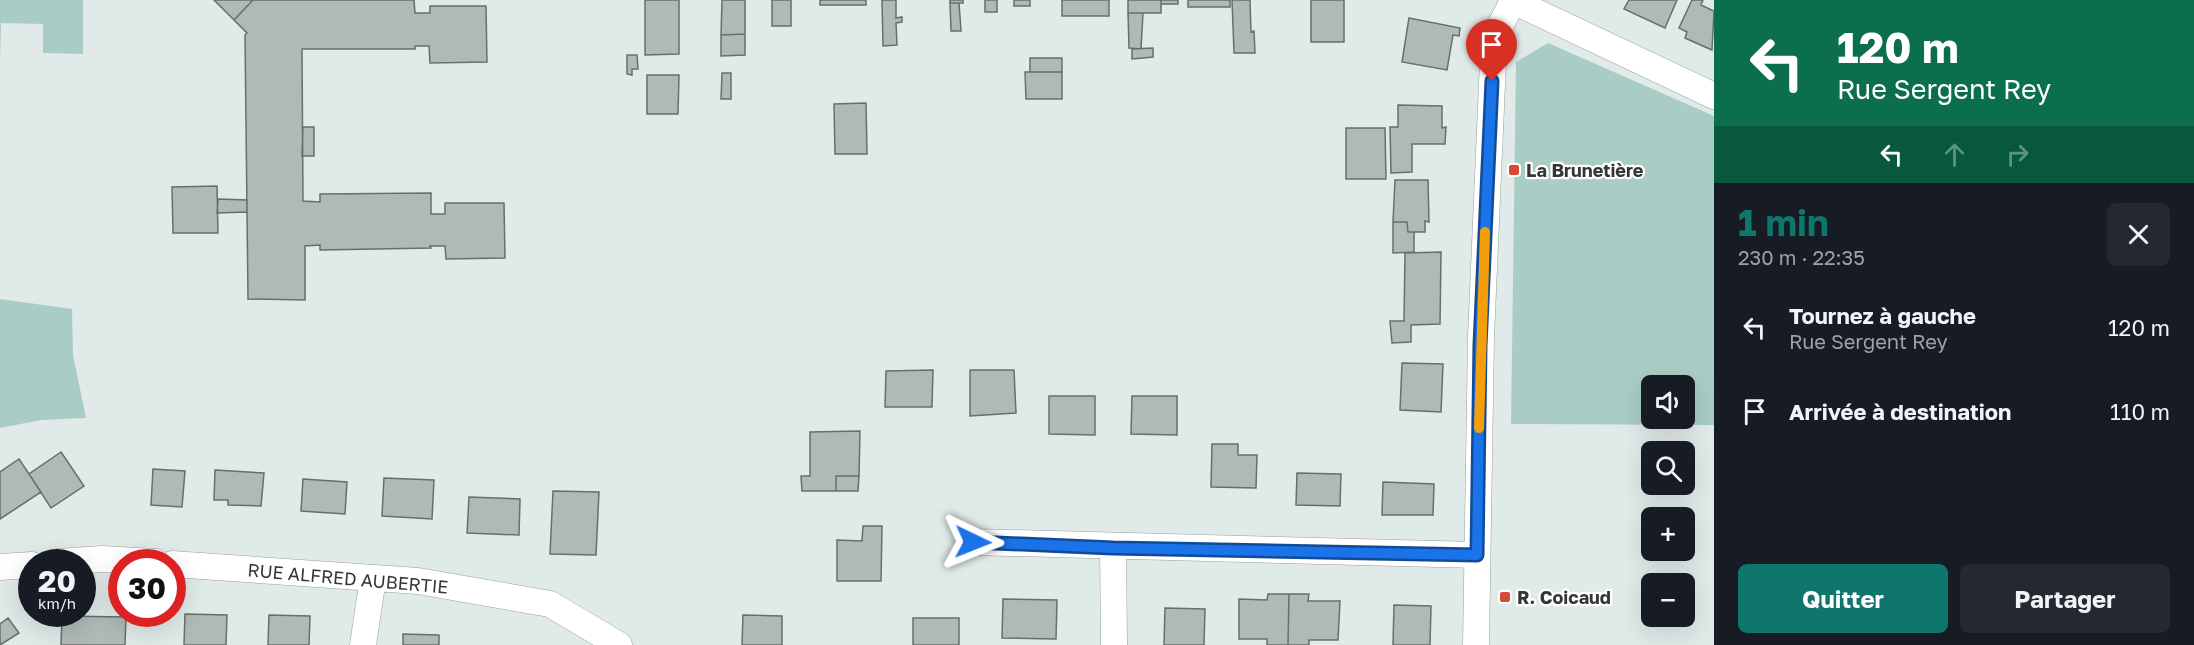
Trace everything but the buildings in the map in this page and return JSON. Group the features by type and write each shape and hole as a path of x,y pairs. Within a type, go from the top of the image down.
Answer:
{"street":[{"path":"1476,645 1480,345 1494,38 1512,1 1714,96"},
{"path":"973,542 1113,548 1477,555"},
{"path":"1113,548 1114,645"},
{"name":"RUE ALFRED AUBERTIE","path":"186,565 418,581 550,604 619,645"},
{"path":"0,567 18,566"},
{"path":"363,645 373,578"}],"green space":[{"path":"0,0 83,0 83,54 43,53 43,24 1,23 0,64"},
{"path":"1548,43 1714,116 1714,425 1695,425 1695,375 1641,375 1641,425 1511,424 1516,62"},
{"path":"0,299 72,309 73,355 86,418 41,420 0,428"}],"slow traffic":[{"path":"1479,428 1485,232"}],"place":[{"name":"La Brunetière","path":"1514,170"},
{"name":"R. Coicaud","path":"1505,597"}],"route":[{"path":"973,542 1113,548 1477,555 1480,345 1492,81"}]}
